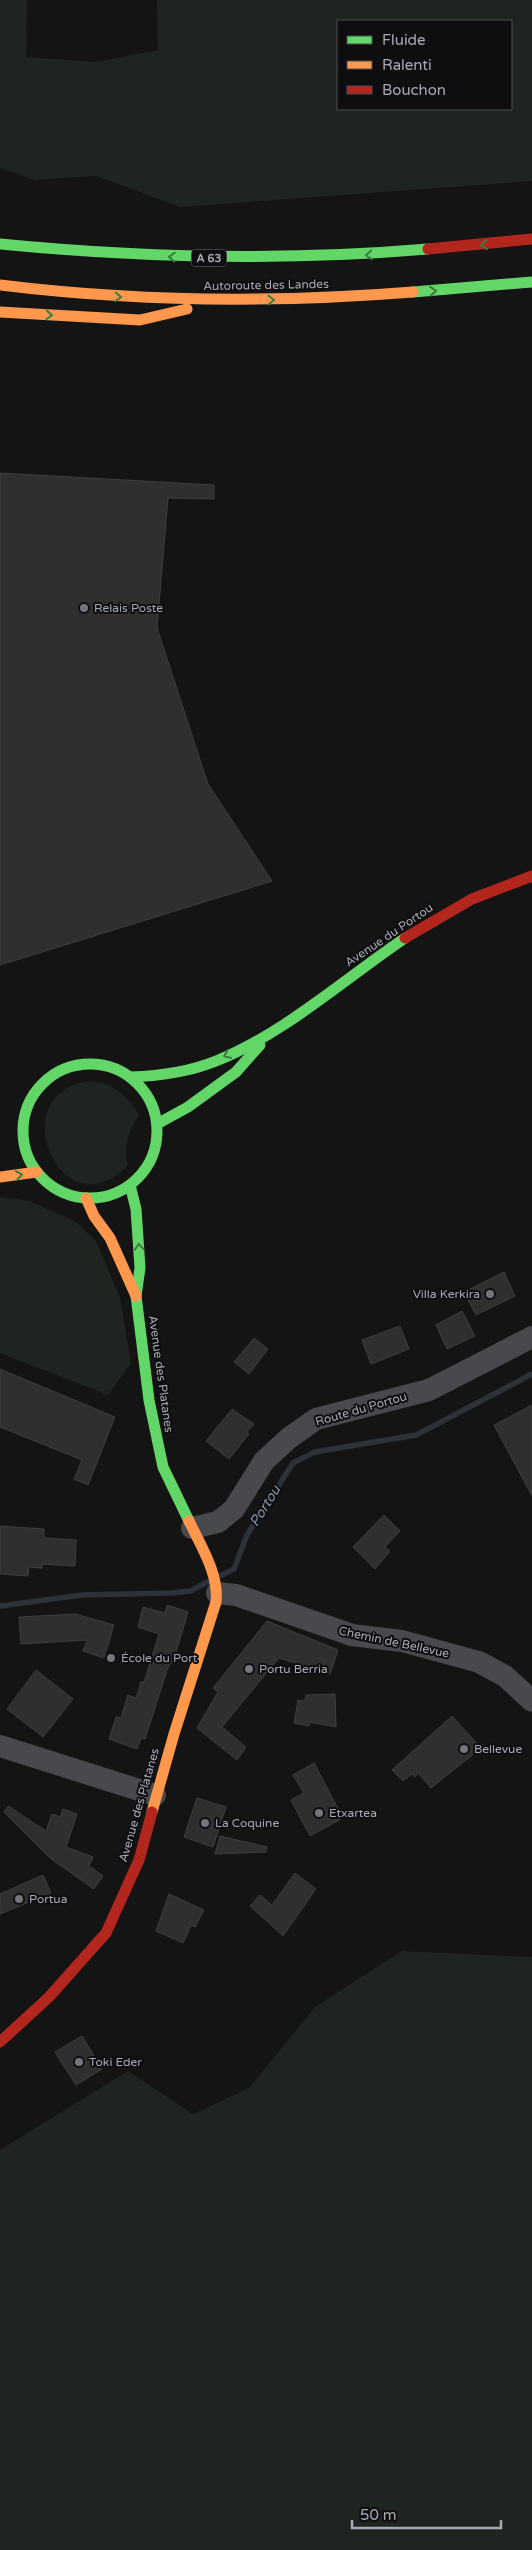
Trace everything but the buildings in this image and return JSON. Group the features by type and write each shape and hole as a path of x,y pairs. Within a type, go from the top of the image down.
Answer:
{"main road":[{"name":"Autoroute des Landes","path":"0,244 149,256 263,259 418,252 532,239"},
{"name":"Autoroute des Landes","path":"0,285 107,297 222,301 327,299 532,282"},
{"path":"0,312 140,320 222,301"},
{"name":"Avenue du Portou","path":"130,1077 160,1076 203,1066 270,1033 392,948 453,909 488,891 532,876"},
{"name":"Avenue du Portou","path":"157,1124 188,1107 236,1072 270,1033"},
{"path":"88,1063 106,1066 130,1077 143,1090 152,1106 157,1124 156,1142 151,1158 142,1173 130,1185 116,1193 86,1198 67,1194 50,1185 37,1172 24,1144 25,1114 31,1099 53,1075 70,1067 88,1063"},
{"path":"8,1125 25,1114"},
{"path":"0,1177 37,1172"},
{"name":"Avenue des Platanes","path":"0,2042 49,1997 106,1933 139,1860 156,1796 217,1593 210,1565 163,1467 149,1400 136,1296 140,1268 136,1209 130,1185"},
{"name":"Avenue des Platanes","path":"86,1198 91,1214 109,1237 124,1277 136,1296"}],"street":[{"name":"Route du Portou","path":"192,1528 218,1522 234,1509 264,1462 289,1438 316,1419 429,1390 532,1337"},
{"name":"Chemin de Bellevue","path":"217,1593 236,1595 352,1635 402,1641 479,1662 505,1676 532,1701"},
{"path":"0,1746 156,1796"}],"shaded area":[{"path":"0,0 27,0 26,57 96,62 158,50 157,0 532,0 532,181 180,207 96,176 35,180 0,168"},
{"path":"89,1081 105,1084 119,1091 130,1101 139,1115 128,1139 126,1152 128,1165 104,1182 82,1183 64,1173 51,1154 45,1132 48,1109 62,1091"},
{"path":"0,1197 30,1201 76,1222 96,1241 120,1298 131,1363 108,1395 0,1353"},
{"path":"402,1951 532,1957 532,2550 0,2550 0,2150 128,2071 193,2114 249,2088 315,2007"}],"waterway":[{"name":"Portou","path":"220,1576 234,1569 247,1535 293,1463 315,1452 416,1435 532,1374"},
{"name":"Portou","path":"0,1606 82,1595 190,1591 208,1582"}],"traffic: fast":[{"path":"0,244 107,252 214,256 321,255 428,249"},
{"path":"413,292 532,282"},
{"path":"130,1077 185,1071 206,1065 241,1050 313,1005 405,938"},
{"path":"157,1124 188,1107 236,1072 260,1045"},
{"path":"90,1064 116,1069 127,1075 137,1084 146,1094 152,1105 157,1131 152,1157 146,1168 137,1178 127,1187 116,1193 90,1198 64,1193 53,1187 43,1178 34,1168 28,1157 23,1131 28,1105 34,1094 43,1084 53,1075 64,1069 90,1064"},
{"path":"130,1185 136,1209 140,1268 136,1296 149,1400 163,1467 189,1521"}],"traffic: slow":[{"path":"0,285 103,295 206,299 310,298 413,292"},
{"path":"0,312 140,320 187,309"},
{"path":"0,1177 37,1172"},
{"path":"86,1198 94,1216 110,1238 136,1296"},
{"path":"152,1812 174,1734 216,1602 215,1581 212,1571 204,1550 189,1521"}],"traffic: jam":[{"path":"428,249 532,239"},
{"path":"405,938 472,899 532,876"},
{"path":"0,2042 49,1997 106,1933 139,1860 152,1812"}],"place":[{"name":"Relais Poste","path":"84,608"},
{"name":"Villa Kerkira","path":"490,1294"},
{"name":"École du Port","path":"111,1658"},
{"name":"Portu Berria","path":"249,1669"},
{"name":"Bellevue","path":"464,1749"},
{"name":"Etxartea","path":"319,1813"},
{"name":"La Coquine","path":"205,1823"},
{"name":"Portua","path":"19,1899"},
{"name":"Toki Eder","path":"79,2062"}]}
